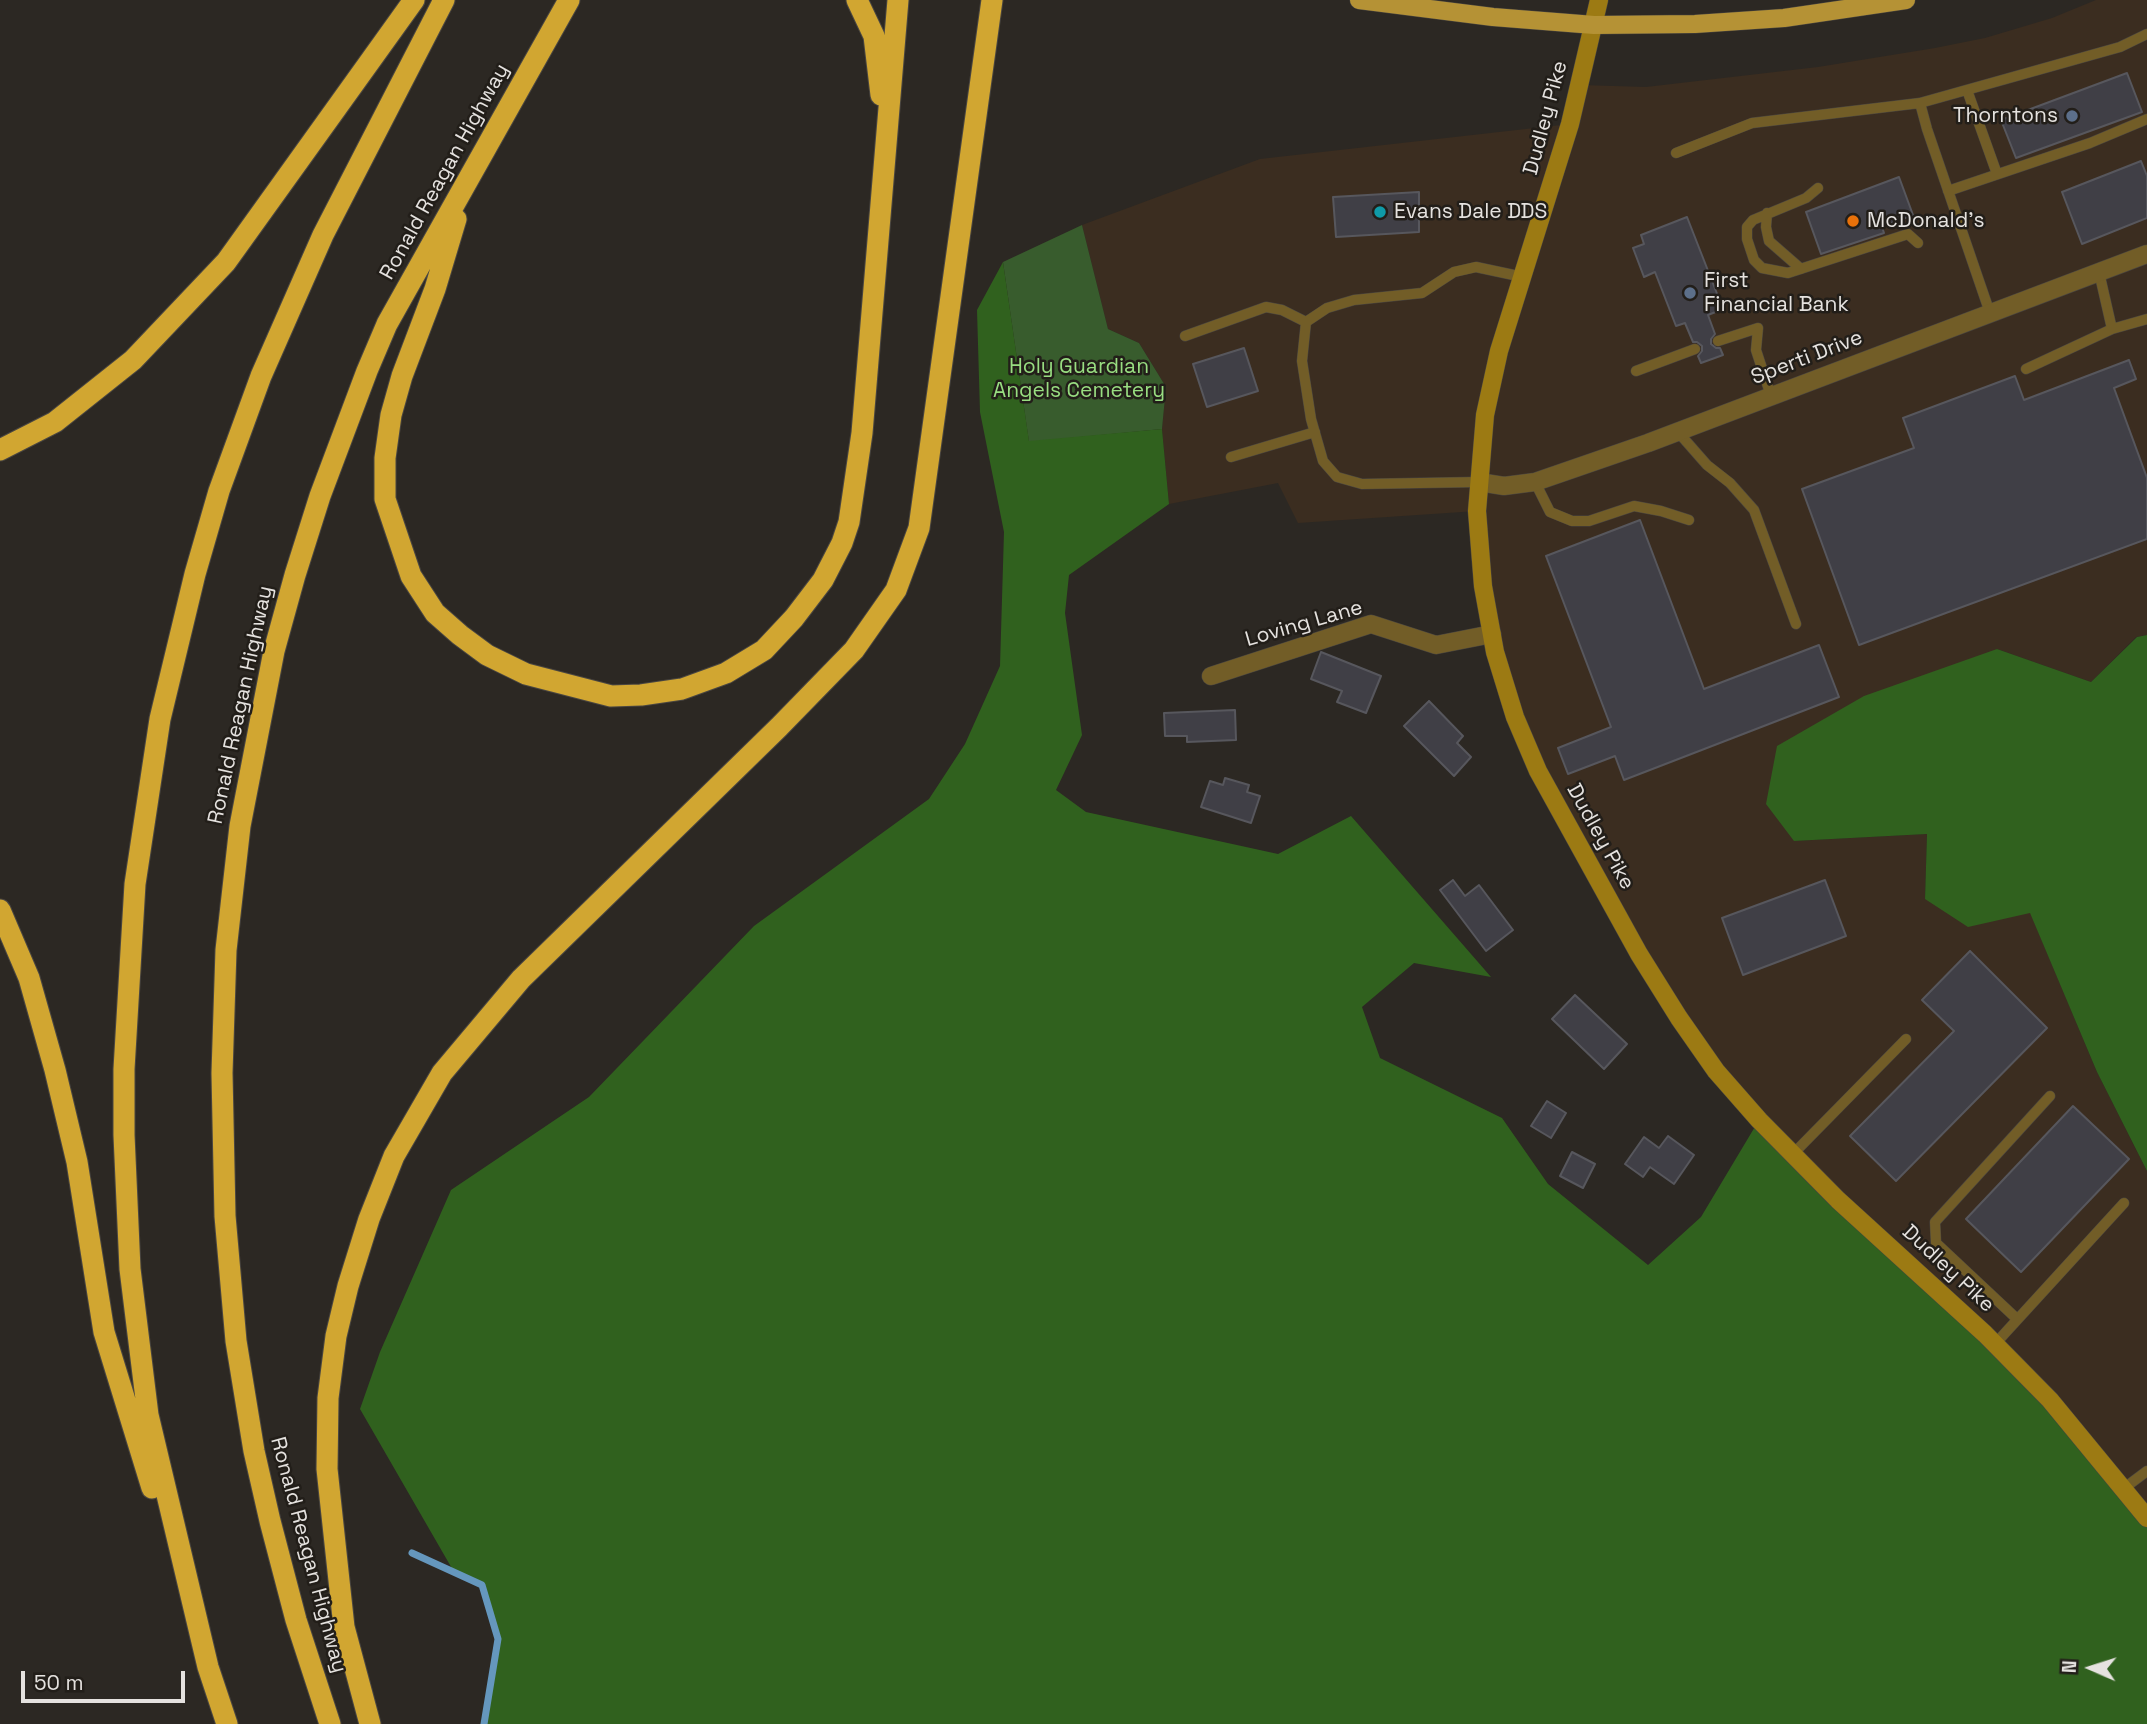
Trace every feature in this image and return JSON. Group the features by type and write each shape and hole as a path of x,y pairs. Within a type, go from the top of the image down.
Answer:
{"highway":[{"path":"0,450 55,422 133,360 226,262 415,0"},
{"path":"208,1667 148,1415 130,1269 124,1069 135,884 160,719 195,574 219,491 261,376 323,234 444,0"},
{"name":"Ronald Reagan Highway","path":"330,1724 296,1620 270,1521 254,1451 236,1341 225,1216 222,1073 226,950 240,826 274,651 295,575 320,496 387,324 569,0"},
{"path":"857,0 874,36 886,140"},
{"path":"468,180 435,289 402,376 391,415 385,458 385,499 411,576 435,613 487,655 526,674 611,696 682,689 726,673 764,650 794,618 823,580 842,543 849,522 862,433 898,0"},
{"path":"370,1724 344,1627 327,1469 328,1398 336,1336 369,1219 394,1156 442,1073 503,999 854,650 896,590 919,528 992,0"},
{"path":"0,910 29,978 55,1070 77,1162 104,1332 227,1724"}],"main road":[{"path":"1359,0 1493,17 1594,25 1695,24 1784,18 1906,0"}],"street":[{"name":"Dudley Pike","path":"1599,0 1567,134 1499,351 1485,415 1477,511 1483,586 1492,634 1515,717 1538,771 1639,954 1716,1071 1838,1200 1994,1344 2050,1400 2147,1518"},
{"name":"Sperti Drive","path":"1479,482 1504,486 1535,482 1678,432 2147,254"},
{"name":"Loving Lane","path":"1211,676 1371,624 1436,645 1492,634"}],"lane":[{"path":"1676,153 1752,123 1920,103 2120,47 2146,37"},
{"path":"1967,90 1997,174"},
{"path":"1920,103 1990,313"},
{"path":"1948,191 2090,143 2147,119"},
{"path":"1818,188 1806,198 1752,220 1747,227 1747,239 1754,260 1762,268 1788,273 1909,234 1918,243"},
{"path":"1767,213 1769,241 1801,269"},
{"path":"1306,322 1327,308 1354,300 1422,293 1454,272 1476,268 1523,277"},
{"path":"2099,272 2112,329"},
{"path":"1185,336 1266,307 1282,310 1306,322"},
{"path":"2026,369 2112,329 2147,319"},
{"path":"1306,322 1302,361 1315,432 1323,461 1337,477 1363,484 1479,482"},
{"path":"1718,341 1758,327 1756,350 1771,396"},
{"path":"1636,371 1695,349"},
{"path":"1231,457 1315,432"},
{"path":"1678,432 1707,465 1730,483 1754,510 1796,624"},
{"path":"1535,482 1550,512 1572,521 1589,521 1634,506 1689,520"},
{"path":"1793,1154 1906,1040"},
{"path":"2017,1319 1936,1243 1935,1222 2050,1096"},
{"path":"1994,1344 2124,1203"},
{"path":"2123,1489 2147,1471"}],"shaded area":[{"path":"2096,0 2147,0 2147,635 2136,637 2091,682 1997,649 1794,841 1927,834 1925,899 2030,912 2097,1072 2147,1171 2147,1518 1838,1200 1679,1018 1515,717 1477,511 1298,523 1278,483 1169,504 1162,429 1166,387 1139,343 1108,329 1082,225 1260,159 1570,124 1580,85 1646,87 1818,67 1935,48 1985,38 2052,18"}],"green space":[{"name":"Holy Guardian Angels Cemetery","path":"1082,225 1108,329 1139,343 1166,387 1162,429 1029,442 1003,262"},
{"path":"1003,262 1029,441 1162,429 1169,504 1069,575 1065,613 1082,735 1056,790 1086,812 1278,854 1351,816 1491,977 1414,963 1362,1007 1380,1058 1502,1118 1548,1184 1648,1265 1701,1217 1759,1120 1985,1334 2147,1518 2147,1724 484,1724 498,1639 482,1585 454,1572 360,1409 380,1352 451,1190 589,1097 754,926 929,799 965,744 1000,666 1004,532 980,412 977,310"},
{"path":"2147,635 2147,1171 2097,1072 2030,913 1968,927 1925,899 1927,834 1794,841 1766,804 1777,746 1864,696 1997,649 2091,682 2137,637"}],"building":[{"name":"Thorntons","path":"2127,73 2142,112 2016,158 2001,120"},
{"path":"2141,161 2147,176 2147,218 2082,244 2062,192"},
{"name":"McDonald's","path":"1899,177 1913,215 1882,227 1884,233 1821,254 1806,212"},
{"name":"Evans Dale DDS","path":"1419,192 1419,232 1336,237 1333,197"},
{"name":"First Financial Bank","path":"1687,217 1723,309 1708,315 1715,334 1711,344 1720,348 1723,355 1701,363 1698,356 1702,346 1693,342 1685,323 1676,326 1655,272 1644,277 1633,248 1644,244 1641,235"},
{"path":"1244,348 1258,391 1207,407 1193,364"},
{"path":"2129,360 2136,379 2114,388 2147,478 2147,539 1859,645 1802,489 1914,448 1903,418 2015,376 2024,400"},
{"path":"1640,520 1704,689 1819,645 1839,697 1624,780 1615,756 1568,774 1558,748 1611,727 1546,556"},
{"path":"1321,652 1381,676 1366,713 1337,702 1342,691 1311,679"},
{"path":"1429,701 1463,736 1457,743 1471,757 1454,776 1404,726"},
{"path":"1235,710 1236,740 1187,742 1187,736 1165,736 1164,713"},
{"path":"1225,778 1249,785 1247,792 1260,796 1251,823 1201,807 1210,781 1223,785"},
{"path":"1453,880 1465,896 1479,885 1513,930 1486,951 1440,890"},
{"path":"1825,880 1846,936 1743,975 1722,918"},
{"path":"1970,951 2047,1028 1896,1181 1850,1136 1954,1031 1922,1000"},
{"path":"1575,995 1627,1044 1604,1069 1552,1019"},
{"path":"1547,1101 1566,1113 1551,1138 1531,1126"},
{"path":"2073,1106 2129,1159 2021,1272 1966,1219"},
{"path":"1668,1136 1694,1155 1674,1184 1650,1167 1643,1177 1625,1164 1644,1137 1659,1148"},
{"path":"1572,1152 1595,1164 1583,1188 1560,1176"}],"waterway":[{"path":"412,1553 482,1585 498,1639 484,1724"}],"place":[{"name":"Thorntons","path":"2072,116"},
{"name":"Evans Dale DDS","path":"1380,212"},
{"name":"McDonald's","path":"1853,221"},
{"name":"First Financial Bank","path":"1690,293"}]}
